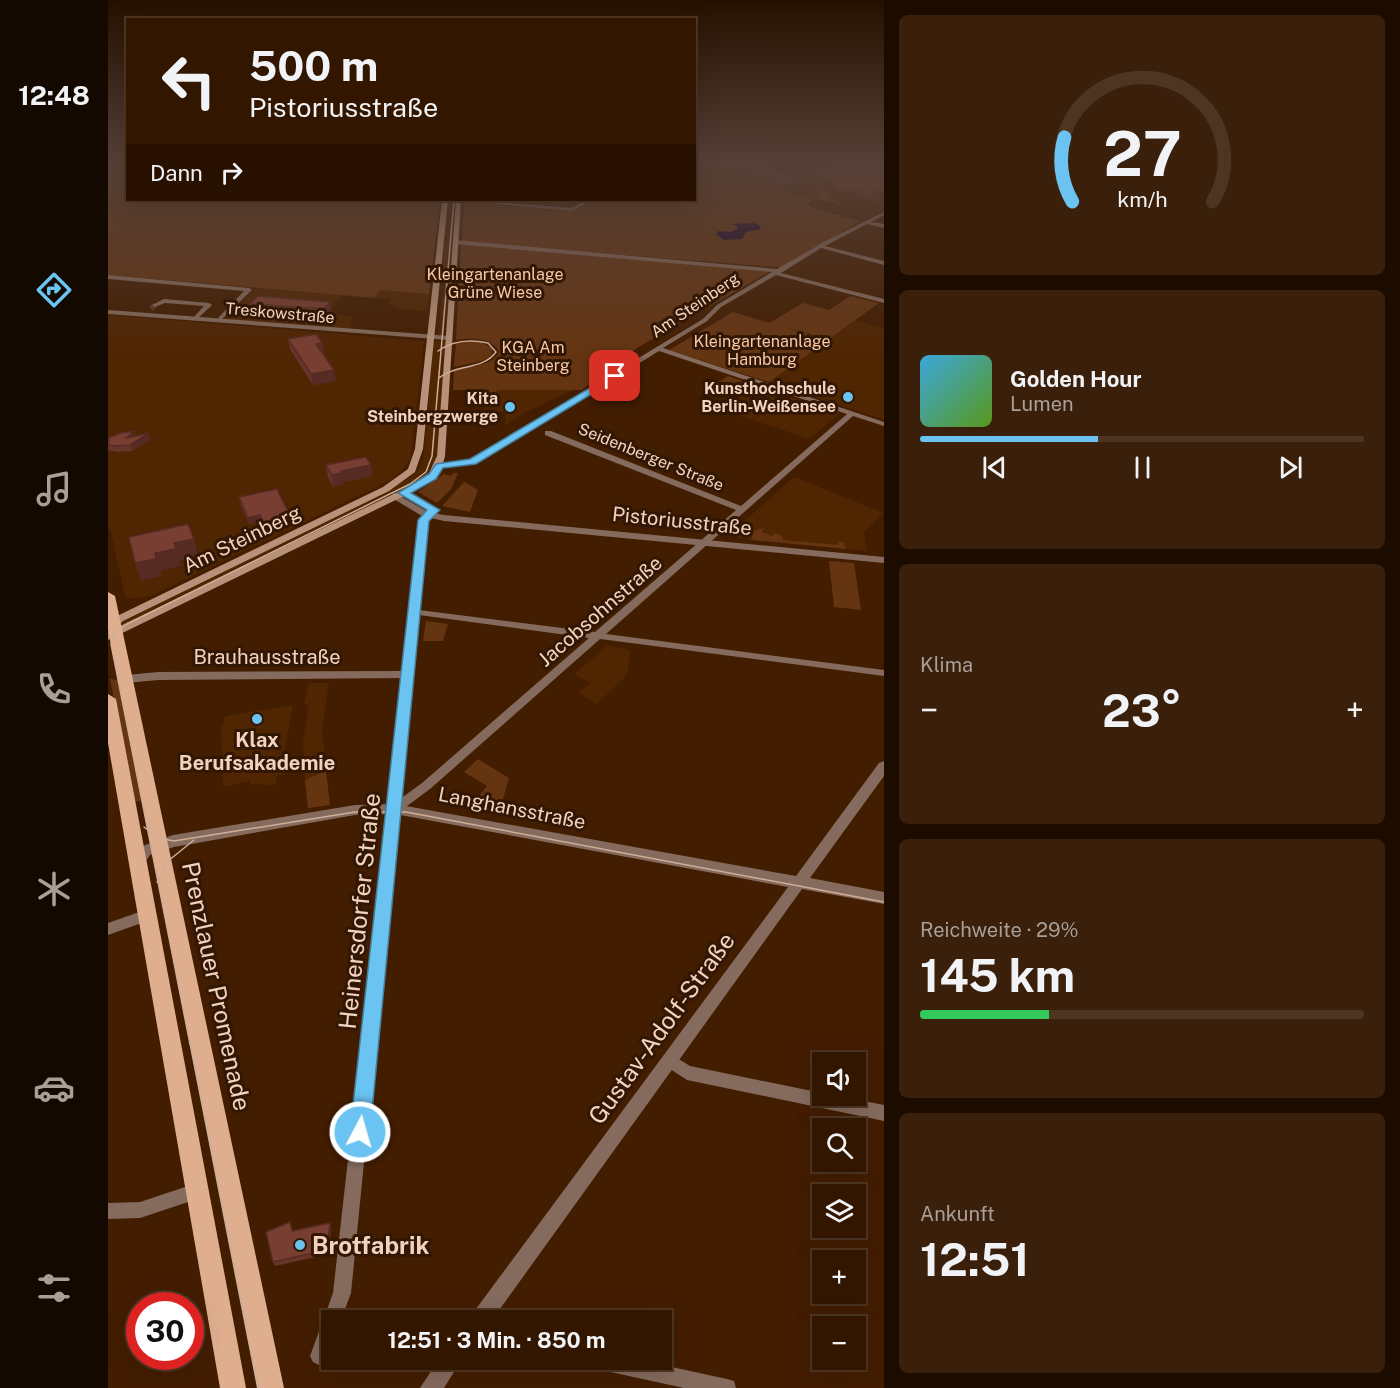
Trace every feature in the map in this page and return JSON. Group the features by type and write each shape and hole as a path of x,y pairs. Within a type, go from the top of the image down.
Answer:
{"main road":[{"path":"394,492 416,464 442,227"},
{"path":"440,466 456,227"},
{"path":"441,239 455,241"},
{"name":"Am Steinberg","path":"112,630 394,492 432,476 440,466"},
{"name":"Prenzlauer Promenade","path":"108,596 112,630 126,679 271,1388"},
{"path":"108,699 233,1388"}],"street":[{"name":"Am Steinberg","path":"440,466 472,462 660,349 705,320 721,305 857,227"},
{"path":"455,241 778,272 884,301"},
{"path":"820,246 884,263"},
{"path":"108,277 249,290 221,318"},
{"path":"150,310 164,301 209,305 195,319"},
{"name":"Treskowstraße","path":"108,312 150,310 195,319 449,338"},
{"path":"660,349 884,424"},
{"name":"Jacobsohnstraße","path":"395,809 424,788 601,635 852,413"},
{"name":"Seidenberger Straße","path":"548,433 742,509"},
{"name":"Pistoriusstraße","path":"394,492 431,512 477,519 884,560"},
{"name":"Heinersdorfer Straße","path":"336,1310 342,1293 424,520 431,512"},
{"path":"415,612 884,673"},
{"name":"Brauhausstraße","path":"126,679 158,676 408,674"},
{"name":"Gustav-Adolf-Straße","path":"487,1310 884,766"},
{"name":"Langhansstraße","path":"138,861 145,851 159,844 355,810 395,809 884,898"},
{"path":"108,929 148,915"},
{"path":"669,1060 687,1073 884,1113"},
{"path":"108,1211 140,1210 197,1191"},
{"name":"Heinersdorfer Straße","path":"319,1356 321,1351"},
{"path":"431,1388 444,1370"},
{"path":"643,1370 727,1388"}],"shaded area":[{"path":"737,227 760,227 761,229 746,232 742,239 724,240 716,234 718,231 730,232"},
{"path":"444,242 453,242 444,336 438,336 445,275 440,274"},
{"path":"255,288 343,295 327,314 352,316 350,329 225,319"},
{"path":"380,290 429,294 427,311 400,309 388,303 390,299 375,298"},
{"path":"108,315 422,341 424,342 411,457 403,470 387,482 151,596 126,599 110,529 108,529"},
{"path":"855,320 884,329 884,420 769,382"},
{"path":"446,341 436,465 433,471 422,480 123,629 121,622 411,477 423,459 434,342"},
{"path":"754,385 840,413 809,439 721,409"},
{"name":"Kita Steinbergzwerge","path":"486,390 573,390 526,412 505,426 505,412 484,412"},
{"path":"794,477 883,513 864,532 867,551 738,538 732,532"},
{"path":"608,645 631,651 625,677 597,704 578,693 590,683 574,674"},
{"path":"309,683 329,683 322,729 326,771 305,780 303,742 309,705 304,704"},
{"path":"293,705 285,749 286,774 277,775 275,785 250,784 250,781 223,787 221,729 225,716"}],"green space":[{"path":"108,227 437,227 429,294 380,290 375,298 108,275"},
{"path":"463,227 850,227 781,267 462,242"},
{"name":"Kleingartenanlage Grüne Wiese","path":"461,244 771,271 637,348 582,390 497,390 496,396 485,397 486,390 453,390 454,369 491,361 499,352 496,347 486,341 456,340"},
{"name":"Kleingartenanlage Hamburg","path":"850,296 879,303 829,339 773,324 828,340 769,382 669,350 733,312 769,323 803,303 829,310"},
{"name":"KGA Am Steinberg","path":"456,342 481,342 492,348 492,355 482,361 454,367"},
{"path":"728,376 754,385 738,396 711,387"},
{"path":"458,473 451,489 437,503 418,492 444,474 451,476"},
{"path":"464,482 478,490 470,512 442,506"},
{"path":"764,528 762,532 772,536 776,533 782,536 783,540 838,545 839,541 844,543 846,549 751,540 754,531"},
{"path":"829,561 854,563 861,610 834,607"},
{"path":"426,621 448,624 443,641 423,641"},
{"path":"110,679 120,680 144,800 134,802"},
{"path":"478,759 509,778 499,813 476,809 480,795 487,786 464,772"},
{"path":"326,771 330,805 308,808 305,780"}],"building":[{"path":"258,296 330,302 324,309 250,304"},
{"path":"316,334 322,343 316,344 334,370 311,374 288,339"},
{"path":"133,431 127,438 149,433 130,445 108,445 108,438"},
{"path":"366,457 371,465 332,475 326,465"},
{"path":"277,489 290,516 263,522 260,515 248,518 239,497"},
{"path":"188,524 194,539 174,543 176,549 155,553 156,559 135,563 129,537"},
{"name":"Brotfabrik","path":"290,1222 292,1231 330,1223 327,1250 273,1262 266,1232"}],"tunnel":[{"path":"151,309 155,305"}],"tram line":[{"path":"441,349 452,227"},
{"path":"439,378 453,371 484,362 496,352 488,343 475,341 456,343 441,349"},
{"path":"148,830 111,644 115,633 127,624 410,484 426,472 432,456 441,349"},
{"path":"148,830 158,838 174,841 355,812 406,812 884,902"},
{"path":"144,827 148,830"},
{"path":"148,830 158,881"},
{"path":"158,881 168,861 194,840"},
{"path":"158,881 190,1044"},
{"path":"190,1042 258,1388"}],"place":[{"name":"Kunsthochschule Berlin-Weißensee","path":"848,397"},
{"name":"Kita Steinbergzwerge","path":"510,407"},
{"name":"Klax Berufsakademie","path":"257,719"},
{"name":"Brotfabrik","path":"300,1245"}],"route":[{"path":"360,1132 424,520 434,510 403,493 424,482 440,466 463,465 472,462 615,376"}]}
